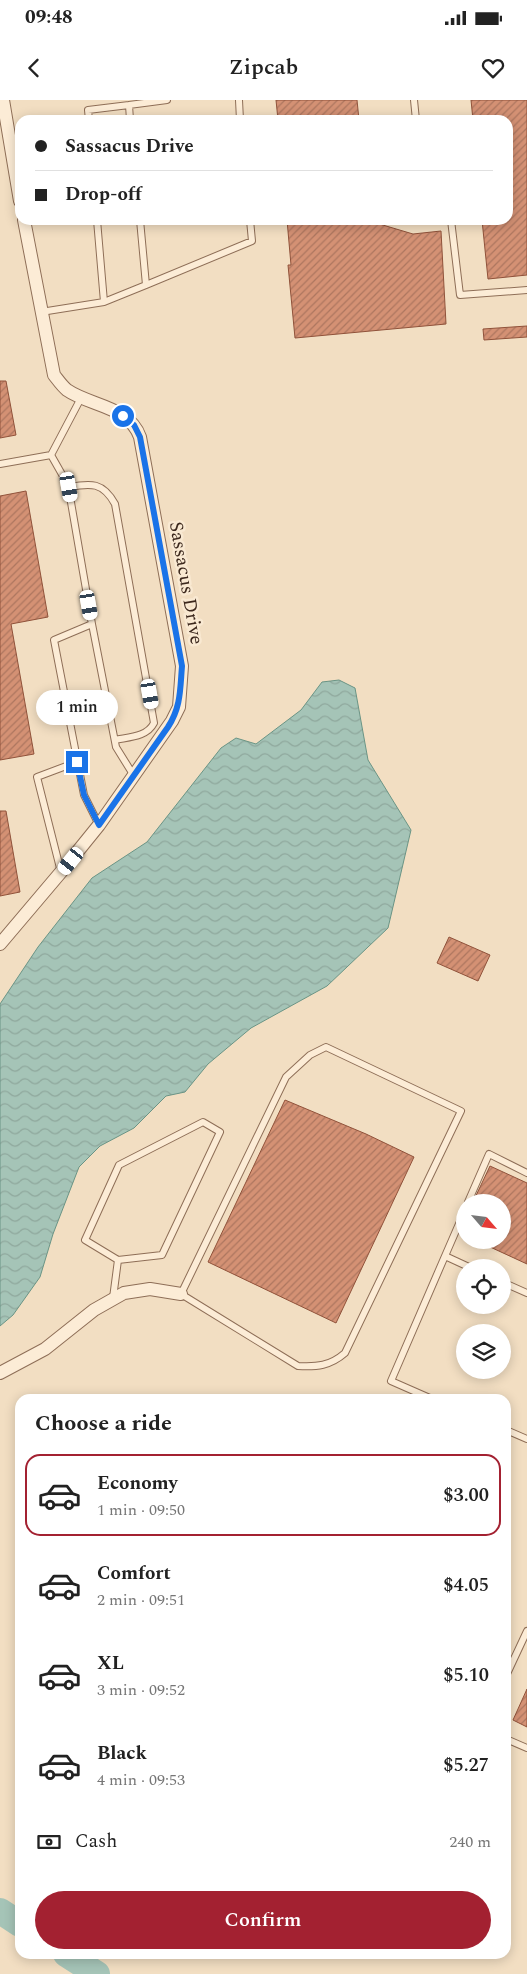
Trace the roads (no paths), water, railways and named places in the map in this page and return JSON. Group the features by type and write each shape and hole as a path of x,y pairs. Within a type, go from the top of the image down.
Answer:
{"street":[{"path":"3,100 4,131 15,179"},
{"name":"Sassacus Drive","path":"2,942 99,825 176,714 179,703 182,666 140,437 134,425 123,416 67,390 54,375 25,225"},
{"path":"0,1373 45,1349 94,1310 124,1293 150,1289 181,1294"}],"lane":[{"path":"88,115 88,110 167,100"},
{"path":"238,100 240,115"},
{"path":"414,100 416,115"},
{"path":"129,105 130,115"},
{"path":"97,225 104,302"},
{"path":"140,225 146,285"},
{"path":"41,312 104,302 252,241 250,225"},
{"path":"452,225 460,295 527,290"},
{"path":"51,455 81,398"},
{"path":"0,464 51,455"},
{"path":"51,455 69,487 92,624 116,747 134,776"},
{"path":"69,487 98,485 104,489 115,504 138,628 154,723 151,728 140,735 115,740"},
{"path":"92,624 54,640 84,795 99,825"},
{"path":"61,872 37,776 77,762"},
{"path":"326,1047 461,1111 345,1353 336,1361 316,1367 298,1366 181,1294 286,1077 310,1055 326,1047"},
{"path":"203,1122 220,1132 162,1255 118,1260 85,1240 119,1165 203,1122"},
{"path":"472,1194 489,1154 527,1173"},
{"path":"420,1394 391,1382 456,1231"},
{"path":"445,1256 456,1261"},
{"path":"113,1299 118,1260"},
{"path":"511,1286 527,1293"},
{"path":"511,1432 527,1439"},
{"path":"511,1665 527,1631"},
{"path":"511,1741 527,1748"}],"water":[{"path":"339,680 355,688 368,760 411,830 388,928 327,986 251,1028 208,1064 185,1092 166,1096 134,1128 100,1146 79,1167 53,1234 40,1277 13,1315 0,1326 0,1004 38,947 92,878 147,842 221,748 236,738 256,744 301,710 322,682"}],"waterway":[{"path":"0,1911 15,1921"},
{"path":"74,1959 97,1974"}]}
